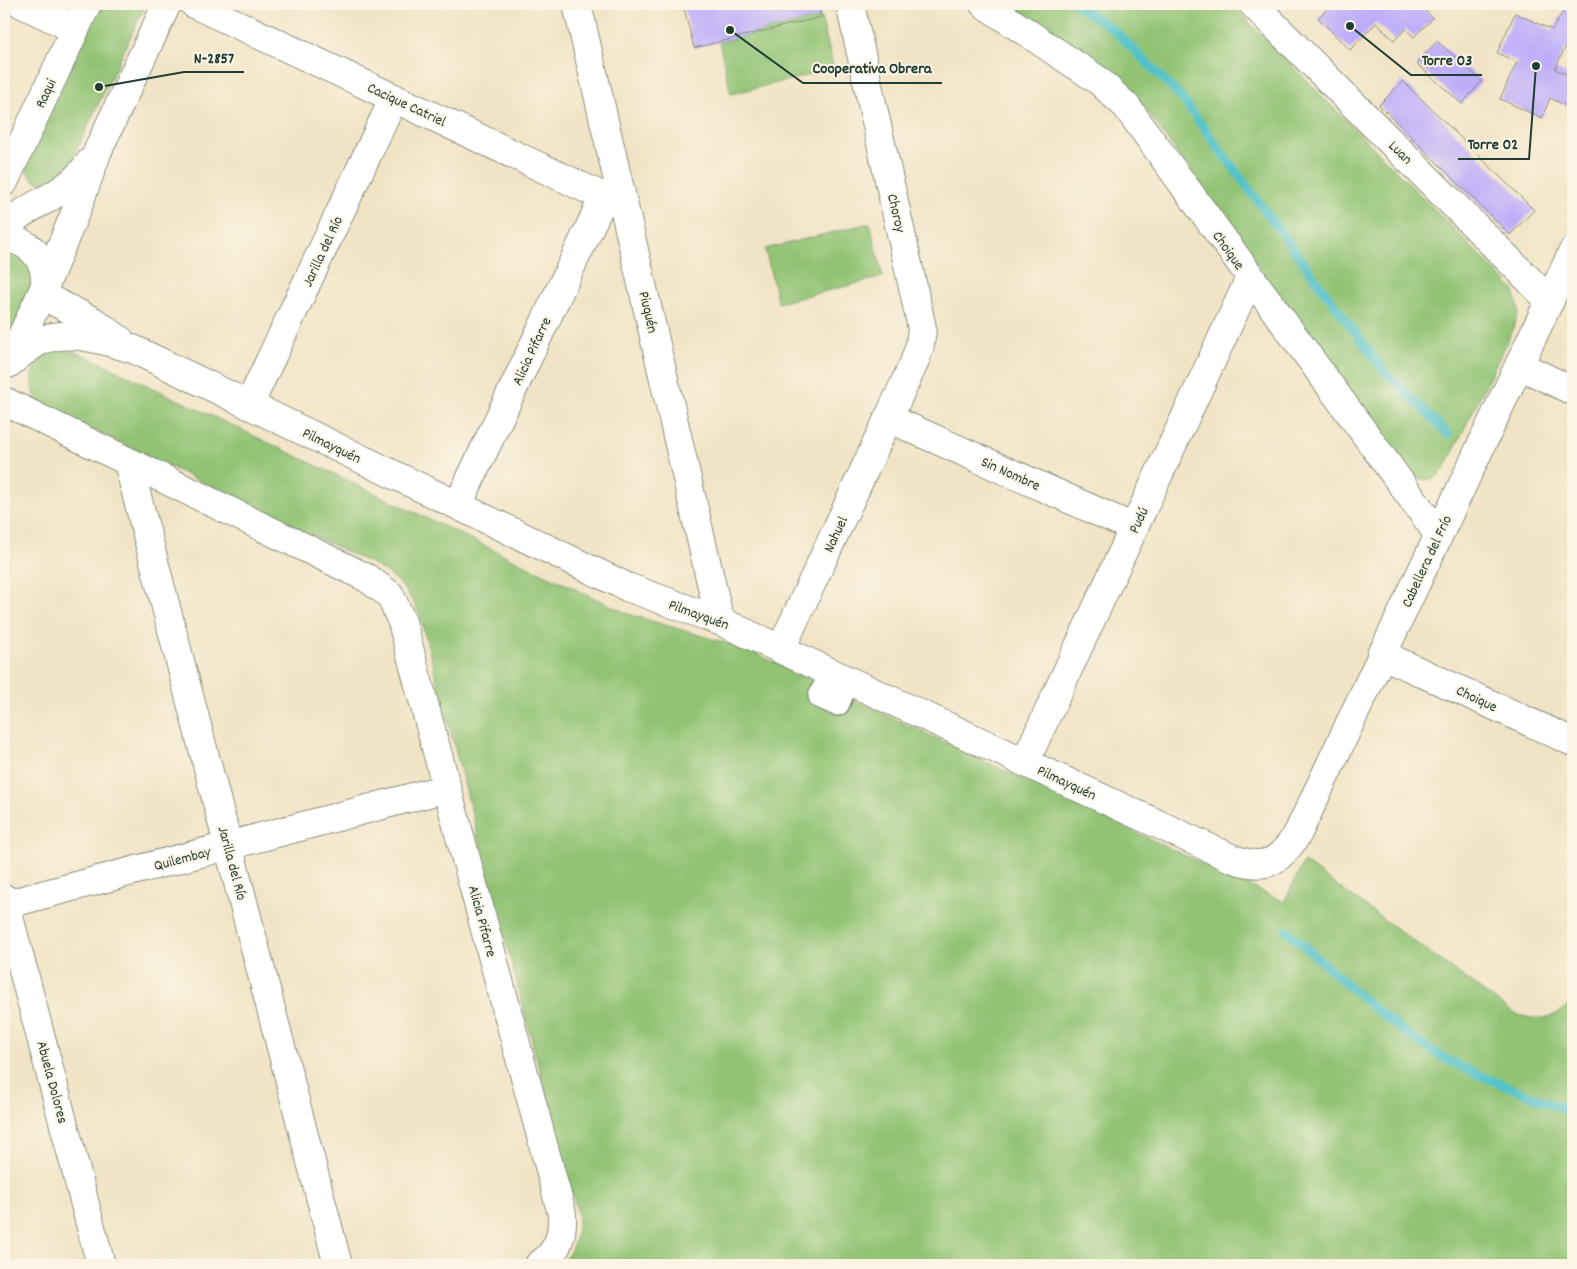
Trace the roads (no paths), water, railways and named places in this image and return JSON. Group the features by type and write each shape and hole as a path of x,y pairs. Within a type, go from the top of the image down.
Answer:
{"street":[{"path":"22,4 75,29"},
{"name":"Raqui","path":"4,182 87,4"},
{"path":"6,368 43,289 78,206 98,150 167,4"},
{"name":"Cacique Catriel","path":"194,4 394,98 613,194"},
{"name":"Piuquén","path":"577,4 613,194 720,620"},
{"name":"Choroy","path":"850,4 922,328 920,345 914,362 888,418"},
{"name":"Choique","path":"984,4 1098,80 1126,106 1438,534"},
{"name":"Luan","path":"1253,4 1550,301"},
{"name":"Jarilla del Río","path":"249,405 394,98"},
{"path":"4,228 18,216 67,188 79,177 98,150"},
{"name":"Alicia Pifarre","path":"458,506 613,194"},
{"path":"4,238 21,242 36,252 46,270 43,289"},
{"name":"Cabellera del Frío","path":"1269,864 1290,846 1298,833 1573,251"},
{"name":"Pudú","path":"1026,762 1250,278"},
{"name":"Pilmayquén","path":"43,289 133,349 627,587 720,620 1231,858 1251,864 1269,864"},
{"name":"Pilmayquén","path":"6,368 41,341 55,337 86,338 133,349"},
{"path":"1519,365 1573,392"},
{"path":"4,401 128,462"},
{"name":"Sin Nombre","path":"888,418 1134,528"},
{"name":"Nahuel","path":"781,649 888,418"},
{"name":"Jarilla del Río","path":"128,462 338,1265"},
{"name":"Alicia Pifarre","path":"128,462 367,578 390,595 402,622 562,1214 561,1237 548,1257"},
{"name":"Choique","path":"1382,654 1573,742"},
{"name":"Quilembay","path":"4,902 228,846 447,788"},
{"name":"Abuela Dolores","path":"4,902 101,1265"}],"waterway":[{"path":"1076,4 1115,31 1180,96 1383,370 1448,434"},
{"path":"1286,930 1382,1015 1423,1045 1460,1066 1573,1114"}],"place":[{"name":"Torre 03","path":"1350,26"},
{"name":"Cooperativa Obrera","path":"730,30"},
{"name":"Torre 02","path":"1536,66"},
{"name":"N-2857","path":"99,87"}]}
